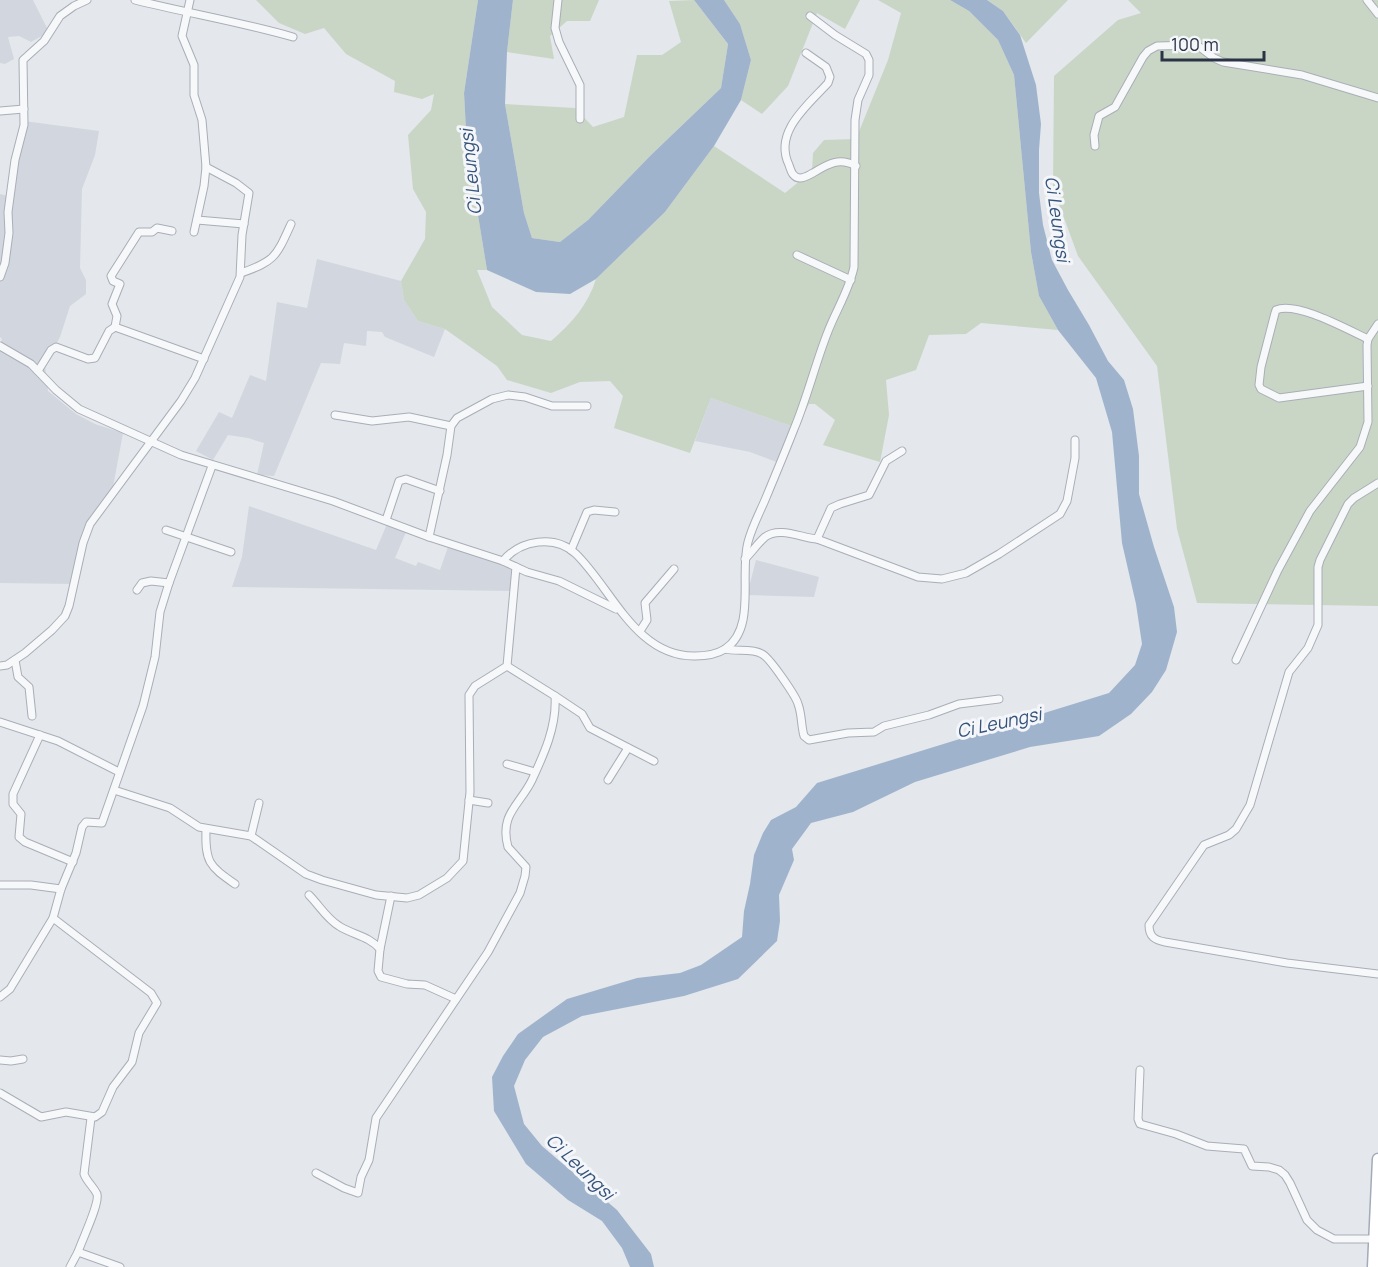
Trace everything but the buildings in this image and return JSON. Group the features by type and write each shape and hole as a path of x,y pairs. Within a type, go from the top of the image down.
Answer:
{"main road":[{"path":"1373,1267 1378,1159"}],"street":[{"path":"0,277 5,263 9,233 8,212 15,160 23,135 23,60 44,41 60,16 87,0"},
{"path":"135,0 186,14 249,24 293,37"},
{"path":"190,0 182,36 194,65 194,95 202,120 206,166 194,232"},
{"path":"558,0 555,28 559,42 580,85 580,119"},
{"path":"1367,0 1378,14"},
{"path":"503,561 512,551 538,541 558,544 571,550 619,610 640,631 659,648 681,656 705,656 724,649 737,637 742,625 745,559 751,534 805,401 828,331 851,280 854,267 855,120 858,100 869,75 869,60 866,54 810,16"},
{"path":"1095,146 1094,135 1099,116 1115,107 1143,57 1157,46 1197,45 1223,62 1302,75 1378,98"},
{"path":"806,53 826,67 830,77 791,126 786,141 785,158 793,175 798,178 804,178 836,161 844,161 856,166"},
{"path":"0,111 24,109"},
{"path":"0,666 15,660 44,637 65,616 90,524 188,391 241,273 244,224 249,193 206,166"},
{"path":"197,220 244,224"},
{"path":"241,273 270,261 276,255 291,224"},
{"path":"115,327 117,316 112,304 120,284 113,281 111,276 119,261 139,232 152,232 157,228 172,231"},
{"path":"797,255 851,280"},
{"path":"1368,339 1322,318 1283,307 1275,313 1261,367 1259,385 1279,398 1368,386"},
{"path":"1236,660 1278,570 1310,511 1360,447 1368,422 1366,351 1368,339 1378,324"},
{"path":"38,370 52,348 56,347 88,359 95,358 109,330 115,327 204,359"},
{"path":"0,346 38,370 56,390 79,409 181,455 333,501 429,537 503,561 559,581 619,610"},
{"path":"429,537 452,426 457,418 473,408 502,396 514,395 552,406 587,406"},
{"path":"335,415 372,421 409,417 452,426"},
{"path":"745,559 764,537 782,532 817,539 918,577 942,579 966,573 1060,514 1067,501 1075,458 1075,440"},
{"path":"817,539 831,508 869,495 886,461 902,451"},
{"path":"0,997 10,989 53,918 61,889 73,862 83,825 86,822 102,823 151,674 160,612 212,466"},
{"path":"386,520 399,481 406,479 440,491"},
{"path":"1378,483 1348,504 1320,560 1318,625 1308,648 1289,672 1250,804 1236,829 1229,835 1204,845 1149,925 1149,931 1155,940 1287,963 1378,974"},
{"path":"571,550 588,512 594,510 615,512"},
{"path":"165,530 231,552"},
{"path":"507,666 516,567"},
{"path":"640,631 647,620 645,603 674,569"},
{"path":"137,590 142,583 151,580 169,583"},
{"path":"724,649 736,652 759,652 768,659 795,695 801,711 804,736 809,740 848,733 874,732 884,726 929,715 959,704 999,699"},
{"path":"15,660 18,677 29,687 32,716"},
{"path":"507,666 582,714 590,728 654,761"},
{"path":"114,790 170,808 206,829 251,836 306,874 361,892 408,898 428,891 460,866 464,854 469,800 470,692 475,686 507,666"},
{"path":"316,1173 358,1193 361,1177 369,1160 376,1118 488,952 523,886 526,867 508,847 509,813 525,794 548,745 555,714 555,696"},
{"path":"0,722 58,741 119,772"},
{"path":"40,735 13,794 14,804 21,814 19,837 25,842 73,862"},
{"path":"608,780 628,748"},
{"path":"507,764 535,772"},
{"path":"469,800 488,803"},
{"path":"251,836 259,803"},
{"path":"206,829 206,851 213,869 236,884"},
{"path":"0,885 31,885 61,889"},
{"path":"309,895 339,926 371,940 380,949"},
{"path":"391,896 380,949 378,971 381,977 407,984 425,985 456,999"},
{"path":"0,1093 41,1117 66,1112 91,1118 102,1112 113,1087 130,1064 139,1033 155,1008 156,1000 152,993 53,918"},
{"path":"0,1060 23,1059"},
{"path":"1140,1070 1138,1119 1140,1124 1207,1146 1244,1149 1252,1166 1275,1168 1286,1177 1307,1220 1317,1230 1334,1239 1375,1239"},
{"path":"70,1267 98,1202 96,1192 84,1174 91,1118"},
{"path":"78,1252 120,1267"}],"shaded area":[{"path":"0,0 33,0 49,32 31,42 19,36 8,37 14,59 5,64 0,63"},
{"path":"24,121 99,131 95,155 82,189 80,268 86,280 86,294 70,306 60,337 45,365 48,391 76,414 95,424 123,433 113,487 88,520 74,584 0,583 0,344 2,339 0,337 0,194 12,197"},
{"path":"317,259 401,281 404,300 418,321 445,329 434,357 385,337 382,332 367,331 366,346 344,343 340,364 321,363 274,476 257,475 264,443 228,435 213,460 196,451 219,412 232,418 250,375 266,381 277,302 307,308"},
{"path":"711,398 797,428 779,463 750,452 695,441"},
{"path":"249,506 376,550 387,524 406,532 395,558 416,566 418,562 440,570 448,547 506,563 513,572 512,591 232,587 242,557"},
{"path":"756,560 819,577 814,597 747,595"}],"green space":[{"path":"256,0 478,0 464,93 467,148 487,270 477,270 492,307 522,335 551,341 578,313 596,279 665,212 714,146 785,193 812,171 813,153 824,140 856,139 888,60 901,13 878,0 950,0 969,11 998,40 1014,75 1031,252 1039,296 1058,330 981,323 966,334 929,335 916,370 886,380 889,415 880,462 823,445 835,420 815,404 809,404 797,428 711,398 690,453 614,428 623,396 610,381 580,382 551,393 507,380 497,366 445,329 418,321 404,300 401,281 425,239 426,212 413,189 408,135 431,110 434,94 422,99 394,92 395,81 346,54 324,28 305,34 279,23"},
{"path":"513,0 599,0 590,21 567,21 550,36 554,59 507,52"},
{"path":"694,0 728,44 721,88 588,220 560,242 532,238 524,213 505,104 575,108 593,127 624,117 637,55 662,55 681,42 669,1"},
{"path":"724,0 860,0 845,29 817,13 788,86 762,114 741,100 751,60 740,24"},
{"path":"987,0 1068,0 1026,43 1003,11"},
{"path":"1128,0 1378,0 1378,606 1197,603 1177,529 1157,366 1078,256 1053,188 1054,76 1118,20 1141,13"}],"water":[{"name":"Ci Leungsi","path":"478,0 513,0 507,52 505,104 524,213 532,238 560,242 588,220 721,88 728,44 694,0 724,0 740,24 751,60 741,100 714,146 665,212 596,279 570,294 536,292 487,270 467,148 464,93"},
{"path":"950,0 987,0 1003,11 1020,35 1036,85 1041,124 1039,193 1043,225 1052,260 1108,361 1124,380 1133,409 1139,456 1139,494 1174,607 1177,632 1166,670 1152,692 1131,714 1099,736 1030,747 915,782 853,812 811,823 792,849 794,860 779,895 780,921 777,941 738,979 684,996 582,1016 543,1037 525,1060 514,1086 524,1124 542,1146 617,1210 651,1254 654,1267 630,1267 622,1248 602,1221 568,1200 526,1164 494,1111 492,1077 518,1034 567,999 637,978 680,973 701,965 742,937 754,855 763,833 771,820 796,807 817,783 1109,693 1135,665 1142,644 1136,604 1122,543 1112,432 1096,378 1058,330 1039,296 1031,252 1014,75 998,40 969,11"}]}
